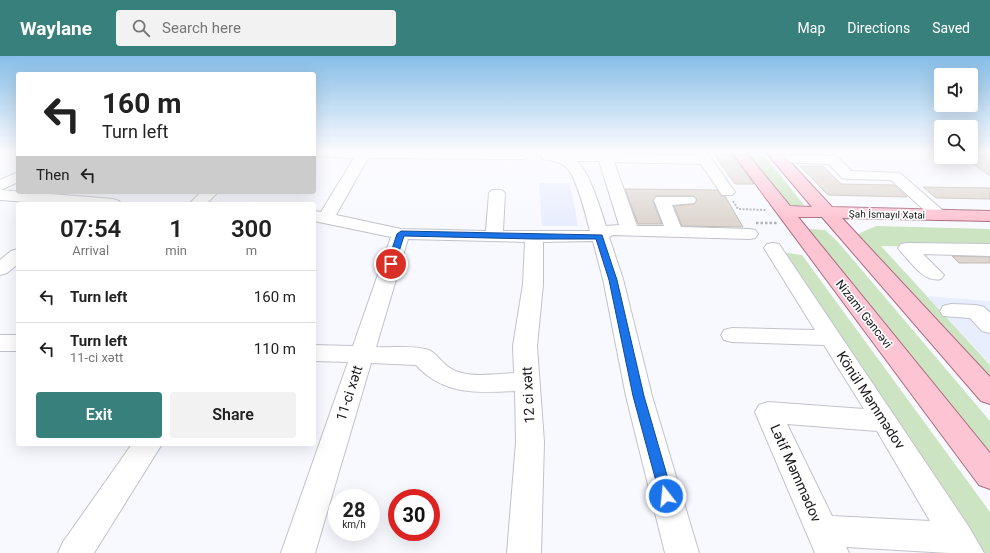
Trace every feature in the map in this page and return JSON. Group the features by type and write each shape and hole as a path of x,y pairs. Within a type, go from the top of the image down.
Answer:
{"main road":[{"name":"Nizami Gəncəvi","path":"756,174 990,476"},
{"path":"793,174 990,394"},
{"name":"Şah İsmayıl Xətai","path":"789,218 828,212 990,216"}],"street":[{"path":"349,174 320,217 401,234 534,237 599,236 610,230 749,234"},
{"path":"578,174 588,195 613,280 638,396 682,553"},
{"path":"611,174 630,231"},
{"path":"715,174 727,192"},
{"path":"845,174 847,176 895,176 940,215"},
{"path":"0,186 16,177"},
{"path":"494,236 497,193"},
{"path":"88,202 98,194"},
{"path":"199,202 208,194"},
{"path":"0,195 67,202"},
{"path":"675,232 662,200 688,200"},
{"name":"11-ci xətt","path":"298,553 401,234"},
{"name":"12 ci xətt","path":"524,553 530,442 525,346 533,284 534,237"},
{"name":"Könül Məmmədov","path":"773,248 885,421 963,546"},
{"path":"934,275 907,248 990,250"},
{"path":"952,311 976,312 988,321"},
{"path":"732,335 832,338"},
{"path":"0,343 16,343"},
{"path":"316,353 361,356 423,357 432,367 449,378 467,382 527,381"},
{"name":"Lətif Məmmədov","path":"827,542 768,412 885,421"},
{"path":"76,553 147,446"},
{"path":"827,542 963,546"}],"path":[{"path":"727,192 738,209 789,218"},
{"path":"749,234 745,222 789,218"}],"shaded area":[{"path":"539,183 570,183 578,226 542,226"},
{"path":"927,296 990,301 990,364"}],"green space":[{"path":"762,174 779,174 804,205 795,206 784,203"},
{"path":"876,226 990,229 990,248 881,246 990,365 990,385 856,239 860,233"},
{"path":"810,229 825,230 838,242 990,421 990,465 808,231"},
{"path":"781,252 802,255 990,512 990,553 979,553"}],"building":[{"path":"728,174 747,174 754,184 735,184"},
{"path":"808,174 831,174 841,184 894,185 907,197 828,195"},
{"path":"923,187 990,188 990,199 936,198"},
{"path":"625,189 717,190 721,196 725,196 743,227 682,226 674,206 694,204 697,199 694,196 656,196 653,201 662,224 638,224"},
{"path":"952,256 990,257 990,263 959,263"}],"route":[{"path":"391,264 401,234 534,237 599,236 613,280 638,396 666,496"}]}
